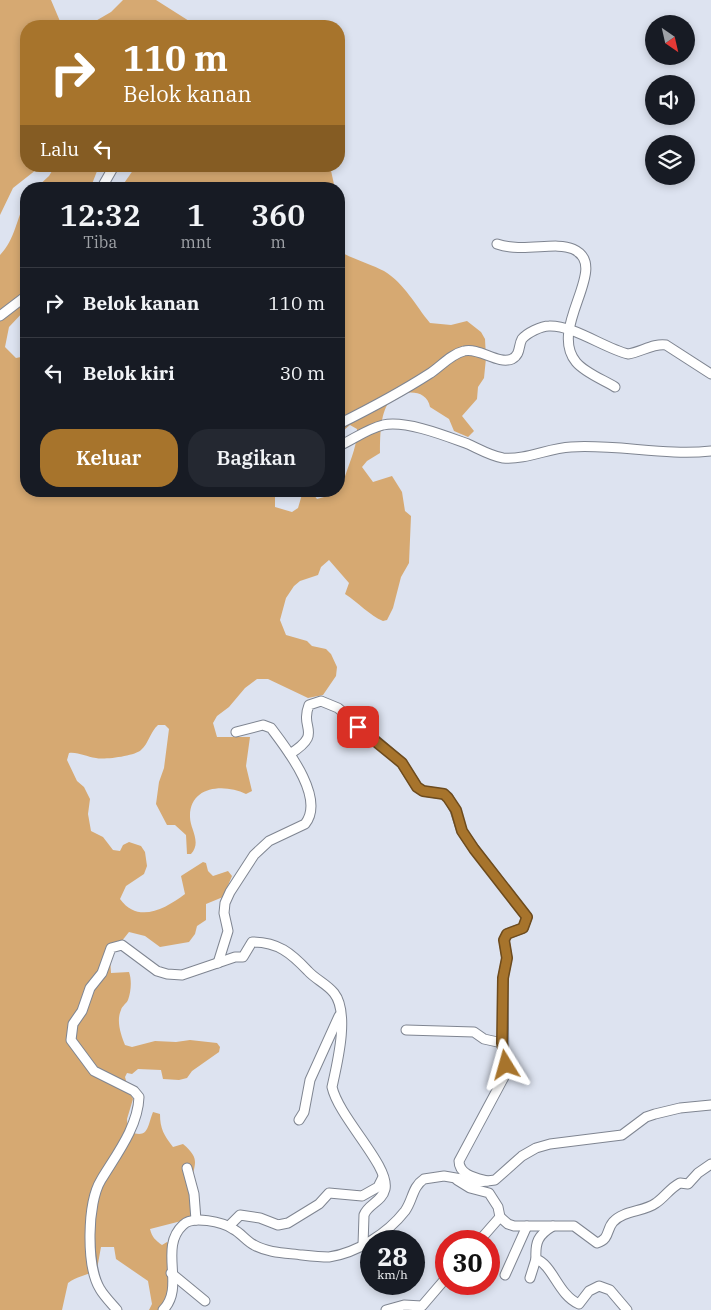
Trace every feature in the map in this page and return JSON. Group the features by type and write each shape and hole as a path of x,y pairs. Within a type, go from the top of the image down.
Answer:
{"street":[{"path":"497,244 517,250 564,247 574,250 581,255 587,271 586,281 568,330 569,347 576,362 615,387"},
{"path":"0,316 20,301"},
{"path":"345,421 428,374 459,353 473,350 509,360 519,352 522,339 541,327 549,326 568,330 628,354 660,344 666,345 711,374"},
{"path":"345,443 369,429 392,424 410,426 452,438 501,458 518,458 570,447 640,449 685,454 711,451"},
{"path":"290,754 307,741 309,735 307,707 311,703 321,701 338,708 402,763 417,787 423,791 444,794 448,798 456,810 462,831 527,917 523,928 507,934 504,940 507,958 503,978 502,1043 506,1065 504,1078 459,1161 460,1169 463,1172 487,1181"},
{"path":"218,963 228,931 224,913 225,904 230,892 254,855 269,841 302,826 309,817 308,786 290,754 269,726 248,728 236,732"},
{"path":"117,1310 100,1290 96,1280 91,1255 89,1215 99,1183 130,1134 139,1097 134,1091 100,1076 94,1071 71,1040 73,1024 82,1011 90,988 102,973 111,948 122,945 157,971 166,974 182,975 235,957 243,957 252,942 275,945 292,954 315,978 335,994 341,1011 341,1029 332,1087 334,1095 342,1113 384,1174 385,1186 383,1194 364,1215 364,1230"},
{"path":"299,1120 304,1112 310,1080 341,1011"},
{"path":"406,1030 474,1032 484,1039 502,1043"},
{"path":"385,1230 406,1210 418,1182 432,1177 452,1177 478,1182 495,1180 522,1156 536,1148 550,1144 622,1135 646,1117 655,1114 680,1108 711,1106"},
{"path":"452,1177 470,1188 489,1193 498,1207 500,1217 511,1226 574,1226 585,1232 594,1242 602,1242 608,1235 614,1221 657,1203 680,1183 686,1185 692,1182 698,1173 711,1164"},
{"path":"187,1168 194,1194 196,1220"},
{"path":"229,1226 240,1215 260,1218 278,1225 288,1223 320,1204 329,1193 360,1197 367,1194 381,1184 384,1174"},
{"path":"489,1230 500,1217"},
{"path":"163,1310 172,1296 171,1252 174,1239 181,1226 196,1220 229,1226 254,1245 282,1252 329,1256 360,1246"},
{"path":"530,1278 536,1259 536,1242 539,1236 556,1225"},
{"path":"506,1275 527,1226"},
{"path":"536,1259 546,1266 561,1289 577,1304 582,1303 589,1291 599,1286 610,1290 627,1310"},
{"path":"171,1273 205,1301"},
{"path":"386,1310 404,1306 422,1306 435,1291"}],"shaded area":[{"path":"0,0 51,0 59,20 20,20 20,172 33,172 13,188 0,215"},
{"path":"123,0 156,0 188,20 97,20 111,12"},
{"path":"51,172 97,172 93,182 43,182"},
{"path":"132,172 331,172 333,182 125,182"},
{"path":"20,215 20,315 9,327 5,347 16,358 20,357 20,497 275,497 275,507 292,512 298,508 301,497 316,497 317,499 345,497 345,477 354,449 357,429 350,425 345,429 345,254 391,276 404,288 430,323 451,325 467,321 481,332 485,339 484,378 478,387 477,399 462,416 474,431 468,437 454,431 449,419 430,407 424,396 412,392 405,393 393,398 386,407 381,426 380,453 367,461 362,467 373,482 392,476 402,492 405,511 411,516 409,563 401,577 393,608 387,620 383,621 373,616 345,594 349,583 329,560 321,567 318,575 300,581 294,586 286,598 280,620 286,635 307,641 312,646 326,649 331,654 337,667 336,676 323,695 308,698 268,679 257,679 245,688 229,707 217,716 213,723 217,737 250,737 246,766 252,791 246,794 218,788 201,793 195,799 191,807 190,822 196,840 191,854 187,854 186,835 175,825 167,825 156,804 159,782 164,768 169,729 165,725 158,725 144,747 133,754 100,758 69,753 67,760 77,781 84,787 90,799 88,814 91,831 103,837 113,850 120,851 123,845 129,842 141,846 145,852 147,866 144,874 126,886 120,899 127,907 135,911 152,912 169,905 185,894 181,876 203,862 206,863 208,871 213,876 228,871 232,876 223,897 206,904 206,920 197,926 195,934 189,942 160,947 145,936 129,932 121,942 109,944 111,973 129,972 131,979 129,997 119,1019 125,1045 132,1047 155,1041 176,1042 190,1040 217,1043 220,1047 219,1052 192,1071 187,1078 179,1080 163,1079 161,1070 138,1069 132,1074 127,1073 125,1077 133,1099 127,1119 128,1131 144,1133 153,1112 160,1114 163,1132 167,1139 173,1147 183,1144 193,1154 195,1162 192,1186 193,1218 150,1229 156,1240 162,1245 167,1242 169,1244 170,1294 159,1310 149,1310 152,1304 148,1281 116,1259 114,1247 101,1247 97,1269 68,1283 62,1310 0,1310 0,255 12,235"}],"route":[{"path":"358,727 402,763 417,787 423,791 444,794 452,802 462,831 527,917 526,925 523,928 507,934 504,940 507,958 503,978 502,1043 506,1065"}]}
